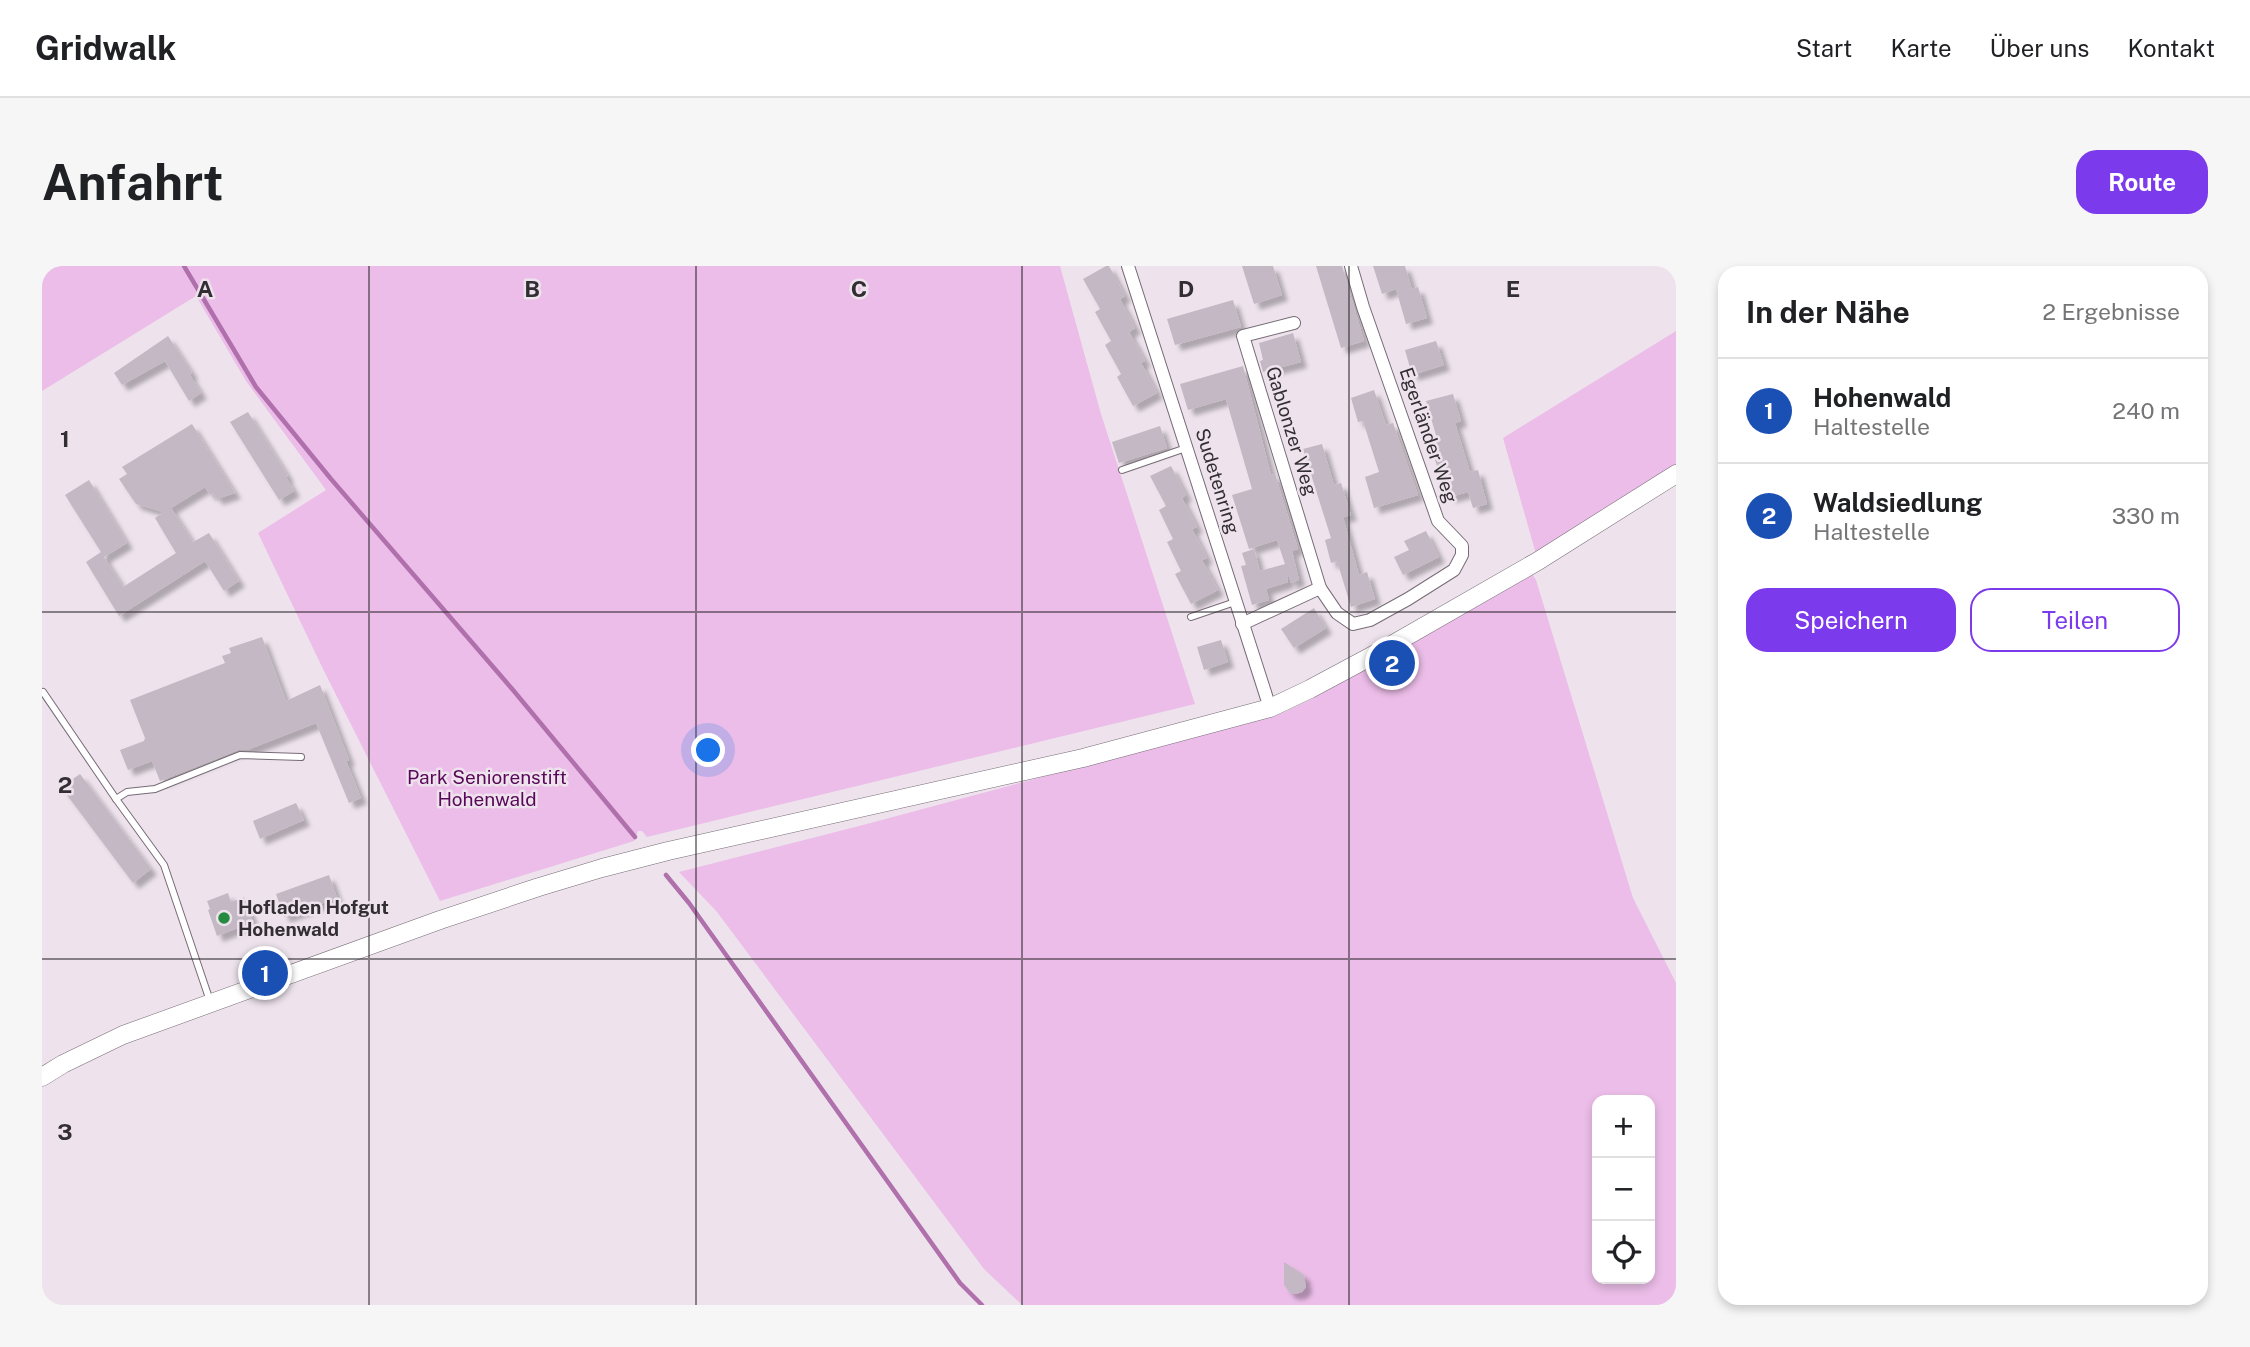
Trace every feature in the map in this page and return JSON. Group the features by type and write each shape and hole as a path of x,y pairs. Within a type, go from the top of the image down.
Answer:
{"main road":[{"path":"42,1077 123,1035 539,887 649,856 1083,758 1270,708 1369,657 1538,561 1676,474"}],"street":[{"name":"Sudetenring","path":"1128,266 1270,708"},
{"name":"Egerländer Weg","path":"1320,588 1337,614 1353,624 1370,620 1408,600 1454,570 1462,555 1461,546 1438,521 1351,266"},
{"name":"Gablonzer Weg","path":"1294,323 1243,336 1320,588"},
{"path":"1242,624 1320,588"}],"lane":[{"path":"1122,470 1187,447"},
{"path":"1191,617 1235,602"},
{"path":"43,692 164,864 211,1003"},
{"path":"116,799 127,792 155,789 240,755 301,757"}],"green space":[{"name":"Park Seniorenstift Hohenwald","path":"42,266 1060,266 1101,414 1195,704 647,837 642,831 638,831 634,841 440,901 258,533 326,490 246,381 196,296 42,391"},
{"path":"1676,331 1676,474 1538,561 1503,438"},
{"path":"1531,572 1536,580 1633,898 1676,983 1676,1305 1022,1305 984,1269 717,912 679,872 1263,718 1275,712 1280,714 1312,699"}],"building":[{"path":"1109,266 1125,296 1120,299 1135,328 1129,332 1145,361 1141,363 1157,393 1133,406 1117,377 1121,374 1105,345 1111,341 1095,312 1100,309 1083,279"},
{"path":"1242,266 1273,266 1282,295 1254,304"},
{"path":"1316,266 1342,266 1364,341 1341,348"},
{"path":"1373,266 1405,266 1412,289 1418,287 1427,318 1406,324 1396,289 1382,294"},
{"path":"1233,300 1241,327 1175,345 1167,319"},
{"path":"1293,333 1301,362 1263,372 1259,343"},
{"path":"168,336 192,373 190,375 201,393 189,401 165,361 122,385 114,373"},
{"path":"1436,341 1444,365 1412,375 1405,350"},
{"path":"1243,366 1271,475 1275,474 1298,549 1292,551 1299,580 1291,583 1287,577 1288,582 1266,589 1269,600 1252,605 1241,566 1246,565 1242,553 1254,549 1260,571 1285,564 1277,540 1249,549 1232,495 1252,489 1226,399 1188,410 1180,384"},
{"path":"1374,390 1386,425 1393,423 1418,495 1374,508 1365,477 1379,472 1363,421 1358,422 1351,398"},
{"path":"1453,394 1461,421 1455,423 1470,472 1478,470 1487,504 1473,508 1468,492 1450,497 1442,468 1438,469 1430,445 1438,442 1426,401"},
{"path":"248,412 288,476 286,477 294,491 279,500 230,422"},
{"path":"192,424 235,493 217,499 213,493 210,495 205,487 171,508 193,542 209,533 239,581 224,591 205,561 119,616 86,562 101,552 65,495 89,480 127,543 104,557 123,587 176,553 155,518 163,512 136,504 119,479 127,474 122,467"},
{"path":"1160,426 1167,448 1119,463 1112,442"},
{"path":"1322,444 1334,485 1341,483 1351,515 1343,517 1359,575 1367,572 1375,599 1351,607 1337,561 1331,563 1325,540 1331,538 1303,449"},
{"path":"1171,466 1186,495 1182,498 1197,527 1192,529 1207,558 1202,560 1218,590 1191,604 1175,574 1181,571 1167,542 1173,539 1159,510 1166,506 1150,476"},
{"path":"1426,531 1439,557 1403,575 1394,557 1409,550 1404,541"},
{"path":"1314,608 1326,628 1294,648 1281,629"},
{"path":"262,637 286,701 320,685 361,798 349,803 316,723 160,781 152,761 128,770 120,750 144,741 145,738 130,700 225,663 222,656 231,653 229,648"},
{"path":"1221,640 1228,662 1204,670 1197,647"},
{"path":"80,774 151,869 133,883 61,787"},
{"path":"296,803 304,820 260,839 253,821"},
{"path":"329,875 337,898 284,917 276,894"},
{"path":"228,893 231,902 244,897 253,922 217,936 207,901"},
{"path":"1284,1262 1304,1275 1306,1287 1302,1292 1290,1293 1284,1285"}],"waterway":[{"path":"184,266 256,387 635,837"},
{"path":"666,875 689,903 960,1283 982,1305"}],"place":[{"name":"Waldsiedlung","path":"1392,663"},
{"name":"Hofladen Hofgut Hohenwald","path":"224,918"},
{"name":"Hohenwald","path":"265,973"}]}
